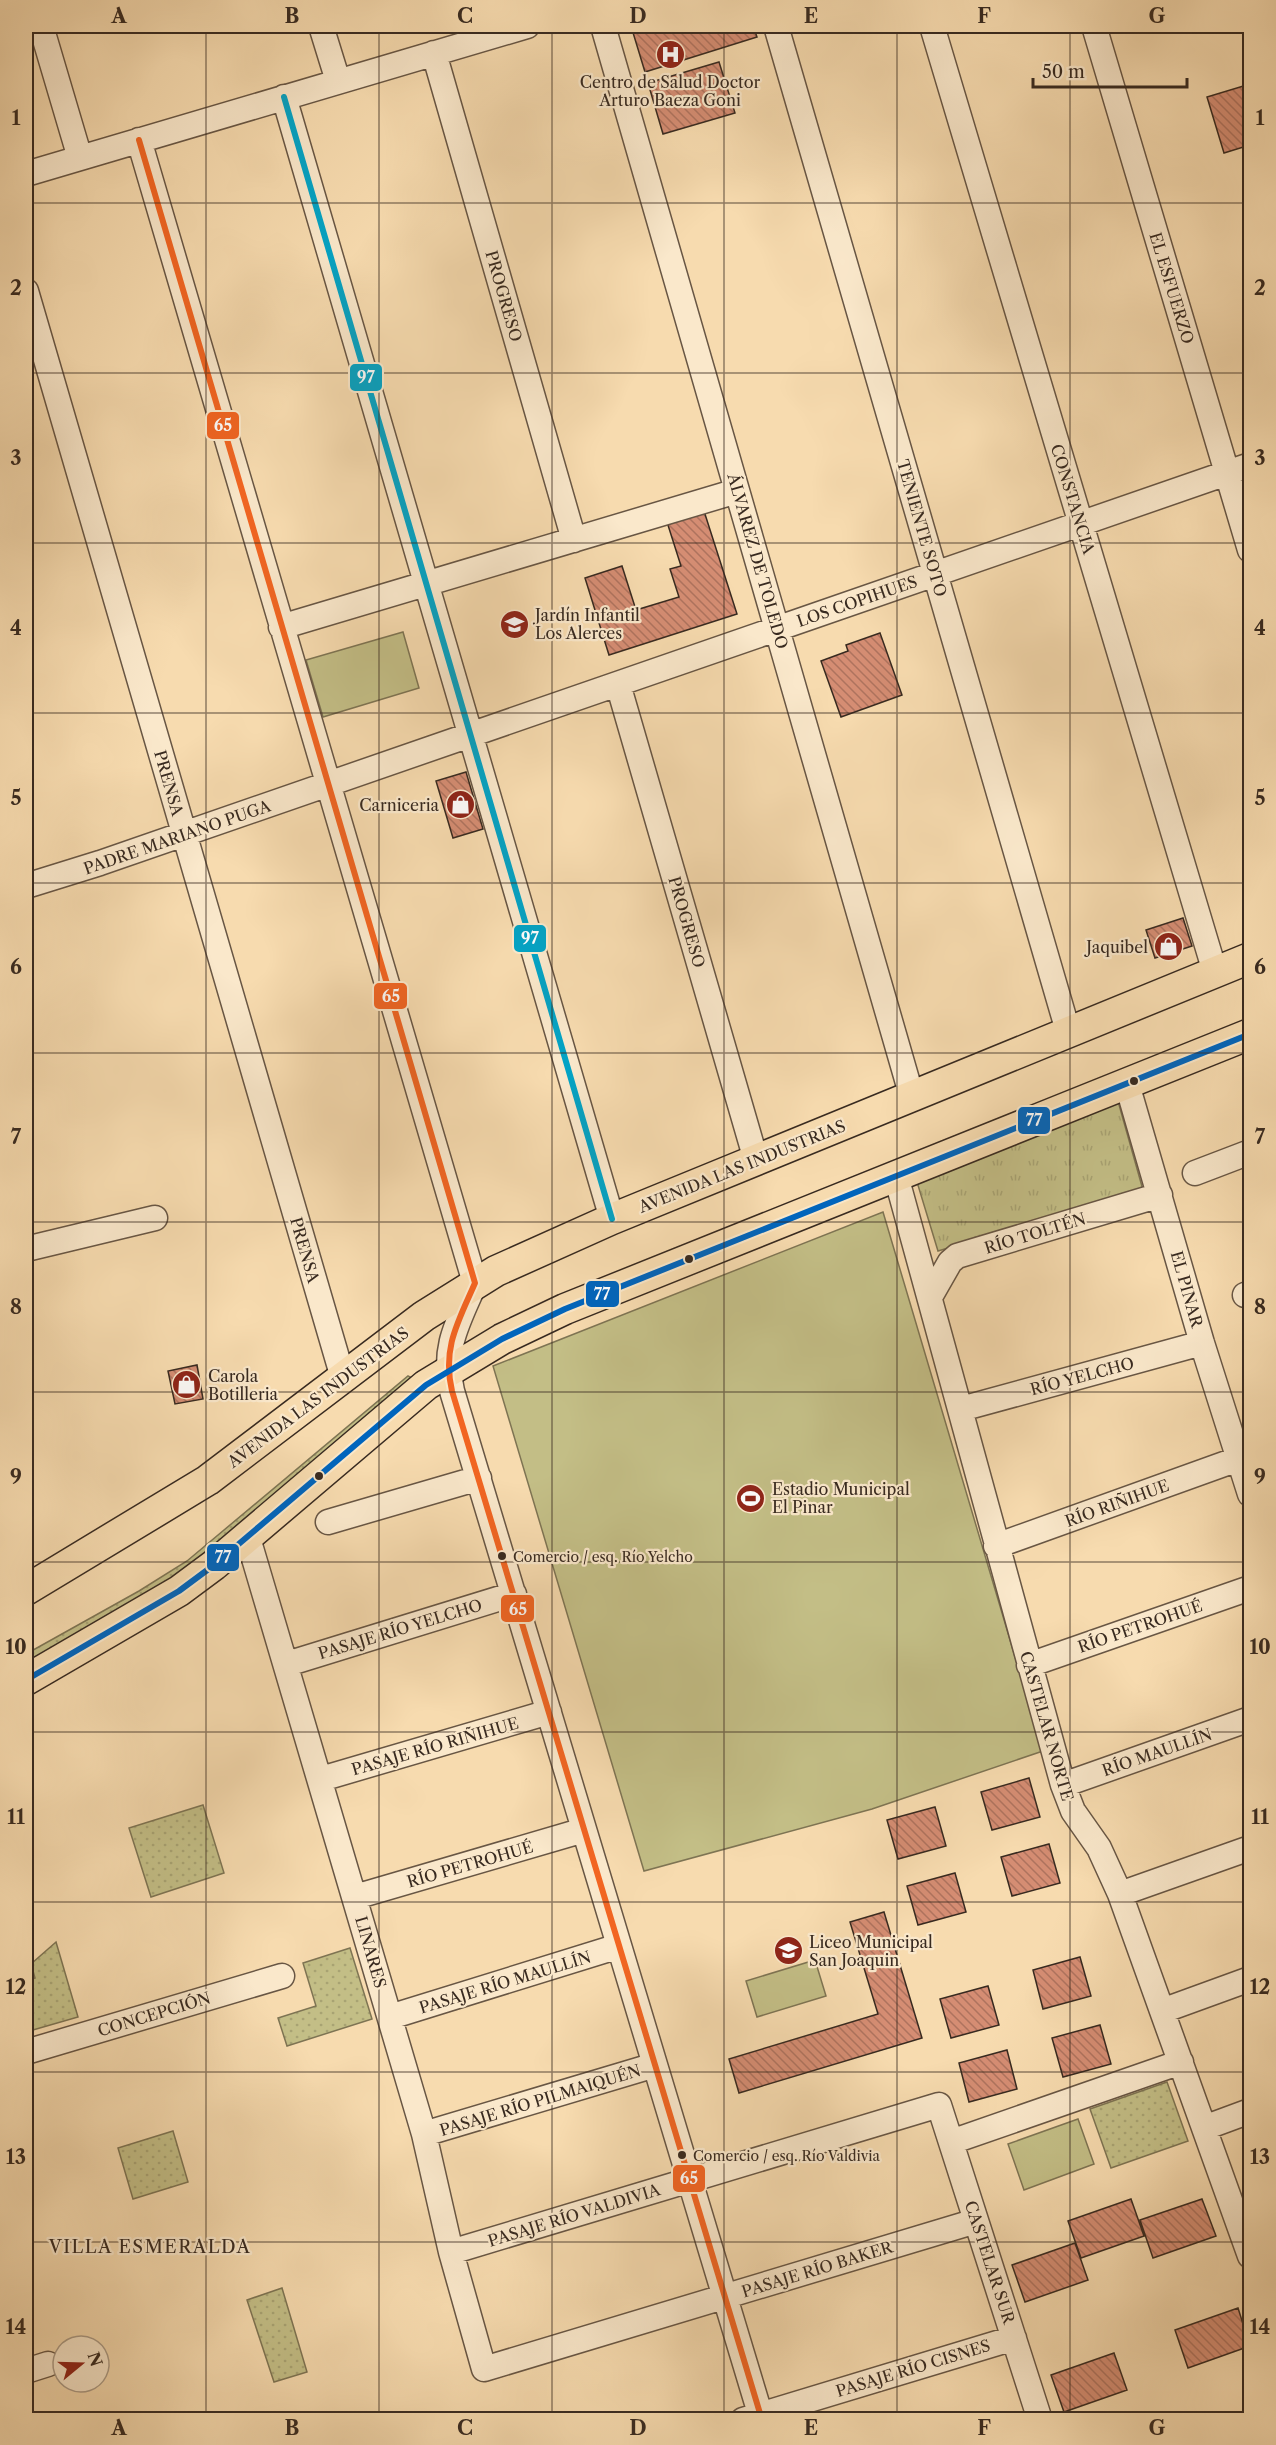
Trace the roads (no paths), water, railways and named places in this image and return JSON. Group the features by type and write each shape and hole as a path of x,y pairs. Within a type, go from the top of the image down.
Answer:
{"main road":[{"name":"AVENIDA LAS INDUSTRIAS","path":"26,1590 208,1480 424,1316 507,1265 612,1219 1251,958"},
{"path":"26,1680 179,1591 248,1538 400,1405 448,1372 502,1340 565,1309 1251,1034"}],"street":[{"path":"40,26 81,158"},
{"path":"321,26 338,81"},
{"path":"26,174 527,26"},
{"name":"ÁLVAREZ DE TOLEDO","path":"603,26 912,1097"},
{"name":"TENIENTE SOTO","path":"776,26 1068,1031"},
{"name":"CONSTANCIA","path":"932,26 1215,972"},
{"name":"EL ESFUERZO","path":"1094,26 1251,550"},
{"name":"PROGRESO","path":"434,53 574,540"},
{"path":"284,97 612,1219"},
{"path":"139,140 327,785 476,1283 453,1335 448,1372 725,2297 755,2418"},
{"name":"PRENSA","path":"26,291 343,1378"},
{"name":"LOS COPIHUES","path":"327,785 1251,465"},
{"path":"281,627 737,491"},
{"name":"PROGRESO","path":"618,684 756,1160"},
{"name":"PADRE MARIANO PUGA","path":"26,886 327,785"},
{"name":"EL PINAR","path":"1127,1084 1202,1343 1251,1494"},
{"path":"1195,1173 1251,1152"},
{"name":"CASTELAR NORTE","path":"896,1176 1063,1785 1072,1811 1099,1848 1120,1894 1249,2246"},
{"name":"RÍO TOLTÉN","path":"930,1297 950,1262 957,1256 1160,1195"},
{"path":"26,1249 154,1218"},
{"name":"RÍO YELCHO","path":"961,1409 1202,1343"},
{"name":"RÍO RIÑIHUE","path":"996,1546 1238,1459"},
{"path":"328,1522 479,1478"},
{"name":"LINARES","path":"248,1538 424,2134 451,2252 484,2369"},
{"name":"RÍO PETROHUÉ","path":"1029,1665 1251,1588"},
{"name":"PASAJE RÍO YELCHO","path":"287,1664 514,1594"},
{"name":"PASAJE RÍO RIÑIHUE","path":"321,1779 549,1712"},
{"name":"RÍO MAULLÍN","path":"1063,1785 1251,1719"},
{"name":"RÍO PETROHUÉ","path":"355,1897 584,1830"},
{"path":"1120,1894 1251,1848"},
{"name":"PASAJE RÍO MAULLÍN","path":"390,2017 619,1946"},
{"name":"CONCEPCIÓN","path":"26,2052 282,1976"},
{"path":"1162,2011 1251,1979"},
{"path":"951,2142 1181,2062"},
{"name":"PASAJE RÍO PILMAIQUÉN","path":"424,2134 655,2065"},
{"name":"CASTELAR SUR","path":"939,2105 1040,2420"},
{"name":"PASAJE RÍO VALDIVIA","path":"451,2252 939,2105"},
{"path":"1204,2128 1251,2111"},
{"name":"PASAJE RÍO BAKER","path":"484,2369 976,2221"},
{"name":"PASAJE RÍO CISNES","path":"755,2418 1014,2338"}],"place":[{"name":"Centro de Salud Doctor Arturo Baeza Goni","path":"670,54"},
{"name":"Jardín Infantil Los Alerces","path":"514,624"},
{"name":"Carniceria","path":"460,805"},
{"name":"Jaquibel","path":"1169,947"},
{"name":"Carola Botilleria","path":"187,1385"},
{"name":"Estadio Municipal El Pinar","path":"751,1498"},
{"name":"Comercio / esq. Río Yelcho","path":"502,1556"},
{"name":"Liceo Municipal San Joaquin","path":"788,1951"},
{"name":"Comercio / esq. Río Valdivia","path":"682,2155"}],"district":[{"name":"VILLA ESMERALDA","path":"150,2247"}]}
